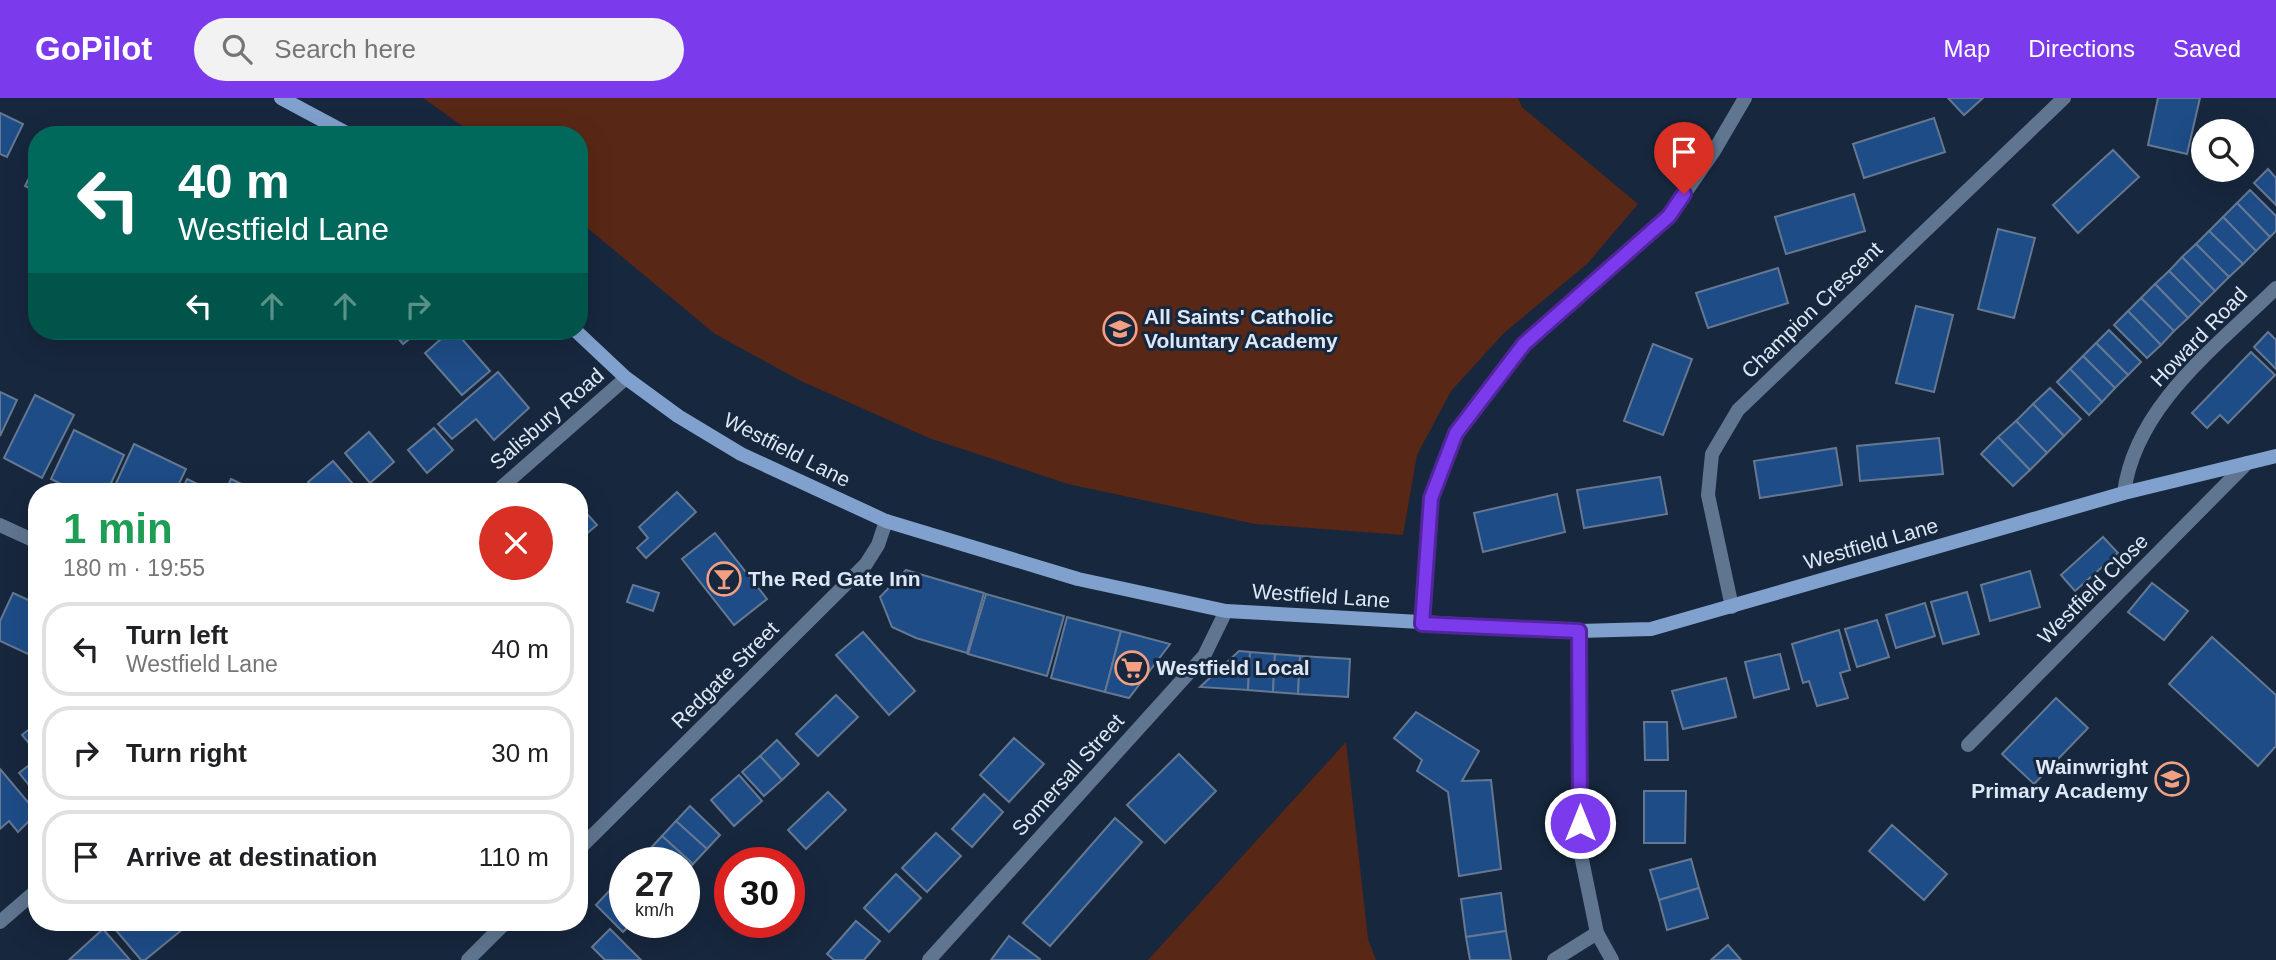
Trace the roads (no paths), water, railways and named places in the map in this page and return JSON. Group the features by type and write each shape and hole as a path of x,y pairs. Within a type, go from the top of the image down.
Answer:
{"street":[{"path":"281,98 334,126"},
{"path":"1422,624 1431,498 1456,433 1524,344 1669,216 1714,151 1745,98"},
{"name":"Champion Crescent","path":"1732,607 1708,495 1712,454 1738,410 2064,98"},
{"name":"Howard Road","path":"2124,493 2128,464 2156,414 2183,379 2276,288"},
{"name":"Westfield Lane","path":"586,340 626,378 678,416 741,454 886,521 1078,579 1226,611 1579,631 1651,629 2124,493 2276,456"},
{"name":"Salisbury Road","path":"506,483 626,378"},
{"name":"Westfield Close","path":"1968,745 2247,463"},
{"name":"Redgate Street","path":"588,840 866,565 878,545 886,521"},
{"path":"0,525 28,538"},
{"name":"Somersall Street","path":"929,960 1204,656 1226,611"},
{"path":"1579,631 1580,850 1597,933 1612,960"},
{"path":"0,922 28,898"},
{"path":"468,960 497,931"},
{"path":"1553,960 1597,933"}],"place":[{"name":"All Saints' Catholic Voluntary Academy","path":"1120,329"},
{"name":"The Red Gate Inn","path":"724,579"},
{"name":"Westfield Local","path":"1132,668"},
{"name":"Wainwright Primary Academy","path":"2172,779"}]}
